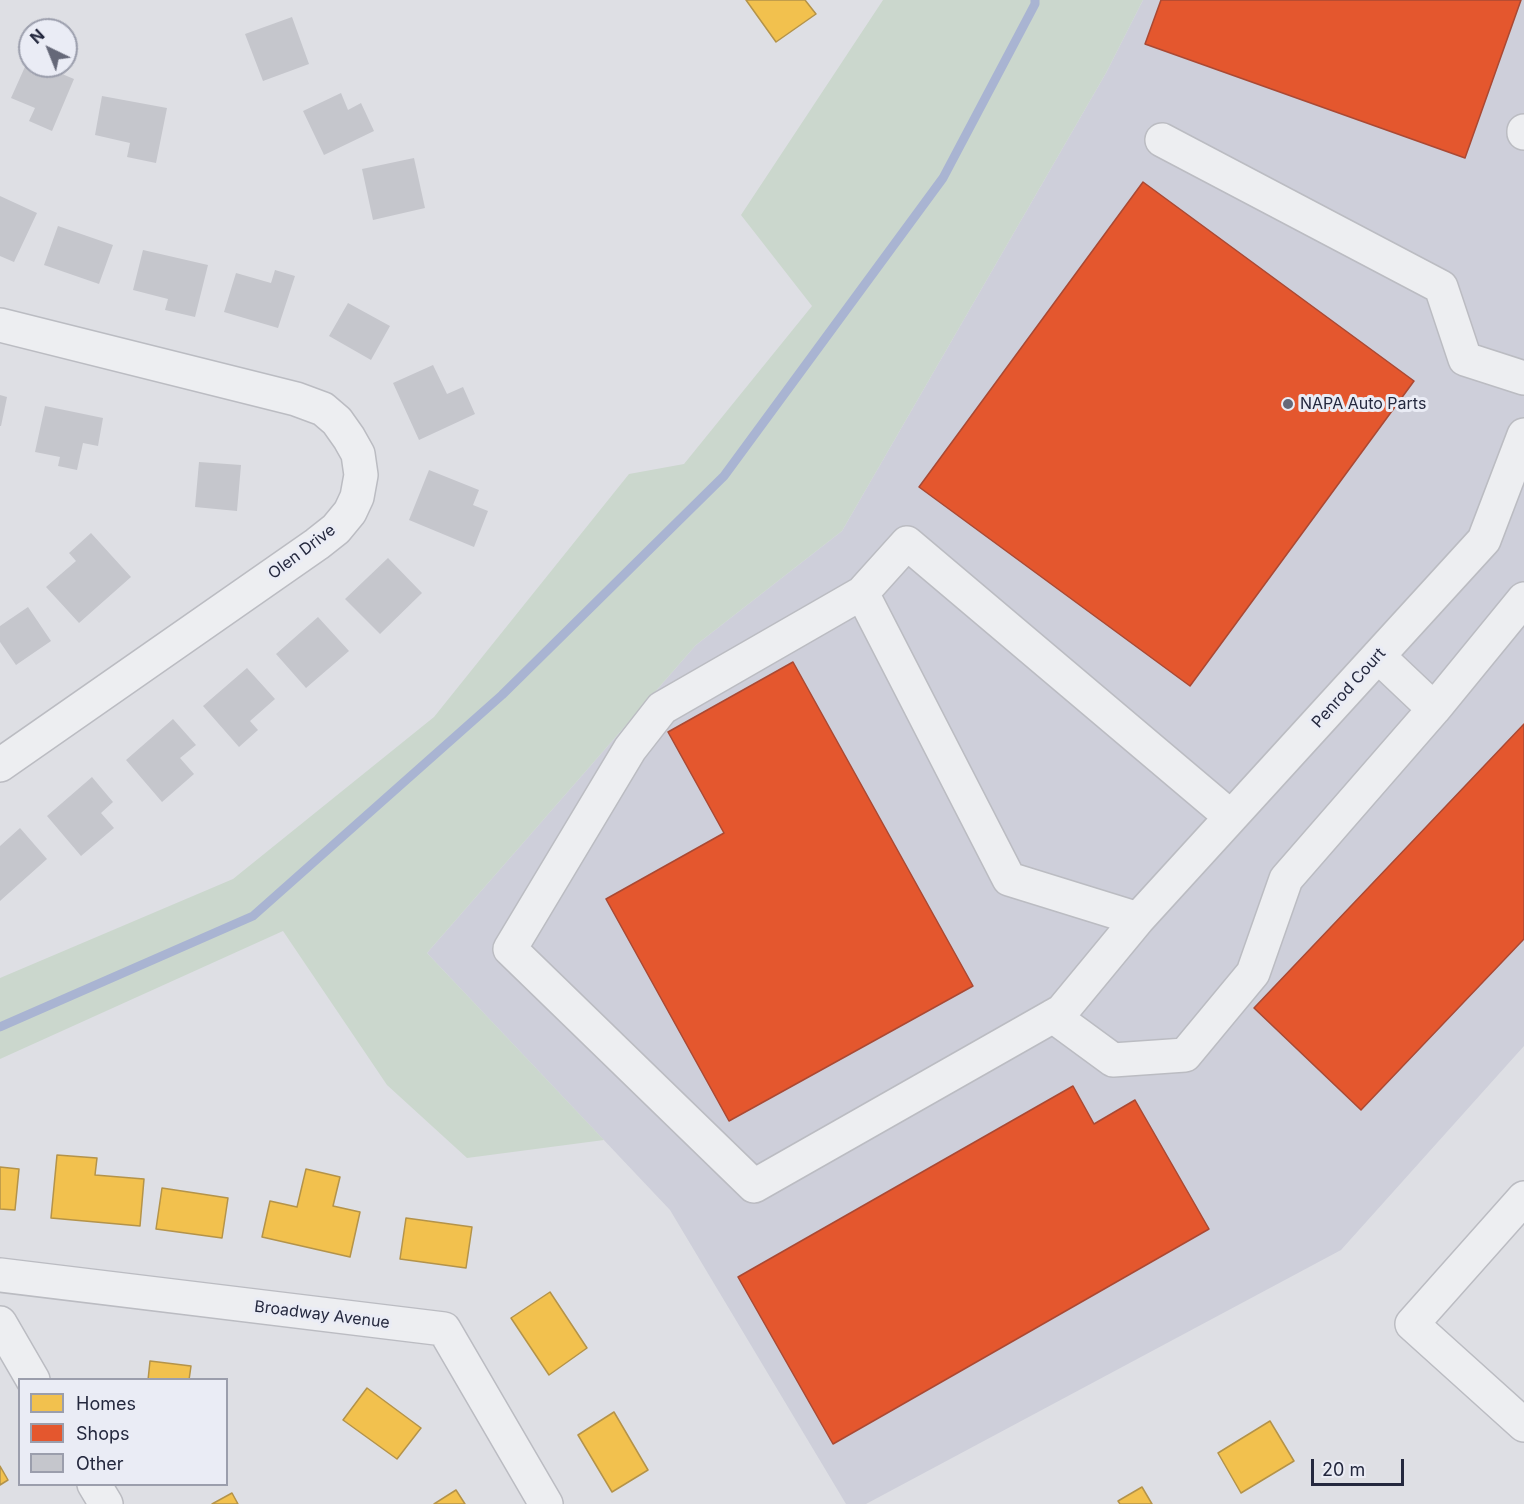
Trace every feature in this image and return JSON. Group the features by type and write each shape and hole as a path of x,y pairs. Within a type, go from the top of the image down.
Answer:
{"street":[{"path":"1162,140 1442,287 1465,359 1524,378"},
{"name":"Olen Drive","path":"0,325 296,399 323,409 337,421 349,438 358,454 361,475 357,497 350,513 336,529 0,765"},
{"name":"Penrod Court","path":"862,593 662,708 630,749 510,949 754,1186 1062,1011 1138,919 1484,540 1524,435"},
{"path":"1138,919 1009,879 862,593 908,543 1231,817"},
{"path":"1053,1016 1113,1060 1185,1055 1253,973 1286,879 1434,709 1524,598"},
{"path":"1378,656 1434,709"},
{"path":"1524,1198 1412,1324 1524,1425"},
{"name":"Broadway Avenue","path":"0,1275 444,1329 546,1504"},
{"path":"0,1323 32,1378"},
{"path":"95,1486 106,1504"}],"shaded area":[{"path":"883,0 1143,0 1106,73 842,531 696,645 427,953 604,1140 467,1158 387,1085 283,931 0,1059 0,978 233,879 434,717 629,474 684,464 812,306 741,215"},
{"path":"1143,0 1524,0 1524,1046 1341,1250 866,1504 846,1504 670,1210 427,953 696,645 842,531 1106,73"}],"building: Homes":[{"path":"746,0 805,0 816,14 776,42"},
{"path":"57,1155 97,1158 95,1175 144,1179 140,1226 51,1218"},
{"path":"0,1167 19,1169 15,1210 0,1209"},
{"path":"306,1169 340,1177 333,1206 360,1212 350,1257 262,1237 270,1201 297,1207"},
{"path":"162,1188 228,1198 222,1238 156,1229"},
{"path":"406,1218 472,1227 466,1268 400,1259"},
{"path":"550,1292 587,1348 549,1375 511,1318"},
{"path":"150,1361 191,1366 189,1378 148,1378"},
{"path":"367,1388 421,1428 397,1459 343,1420"},
{"path":"614,1412 648,1470 612,1492 578,1435"},
{"path":"1270,1421 1294,1461 1241,1493 1218,1453"},
{"path":"0,1466 8,1480 0,1485"},
{"path":"1142,1487 1152,1504 1120,1504 1118,1501"},
{"path":"456,1490 465,1504 434,1504"},
{"path":"232,1493 238,1504 212,1504"}],"building: Shops":[{"path":"1161,0 1521,0 1465,158 1145,44"},
{"path":"1143,182 1414,381 1190,686 919,487"},
{"path":"793,662 973,986 729,1121 606,899 724,833 668,732"},
{"path":"1524,724 1524,939 1361,1110 1254,1008"},
{"path":"1073,1086 1094,1124 1135,1100 1209,1229 833,1444 738,1277"}],"building: Other":[{"path":"292,17 309,64 263,81 245,34"},
{"path":"20,78 74,79 52,131 29,121 35,108 11,98"},
{"path":"341,93 348,110 361,103 374,131 324,155 303,111"},
{"path":"102,96 167,108 156,163 127,157 130,143 95,135"},
{"path":"414,158 425,208 373,220 362,169"},
{"path":"0,196 37,213 14,262 0,256"},
{"path":"58,226 113,245 99,284 44,265"},
{"path":"143,250 208,265 195,317 165,310 168,299 133,290"},
{"path":"275,270 295,276 278,328 224,312 236,273 271,283"},
{"path":"348,303 390,326 371,360 329,336"},
{"path":"433,365 447,394 463,387 475,414 419,440 393,383"},
{"path":"0,395 7,397 1,426 0,426"},
{"path":"45,406 103,418 98,446 83,443 77,470 58,466 60,457 35,452"},
{"path":"199,462 241,465 237,511 195,507"},
{"path":"429,470 479,490 473,505 488,511 474,547 409,520"},
{"path":"91,533 131,577 79,623 46,587 76,561 69,553"},
{"path":"388,558 422,593 380,634 345,599"},
{"path":"28,607 51,641 16,665 0,642 0,626"},
{"path":"318,617 349,651 306,688 276,654"},
{"path":"247,668 275,699 250,721 258,730 239,747 203,706"},
{"path":"173,719 196,745 180,758 194,774 162,802 126,760"},
{"path":"92,777 113,802 101,813 114,828 81,856 47,816"},
{"path":"20,828 47,859 0,901 0,846"}],"waterway":[{"path":"0,1027 253,916 502,695 724,476 943,178 1035,4 1035,0"}],"place":[{"name":"NAPA Auto Parts","path":"1288,404"}]}
